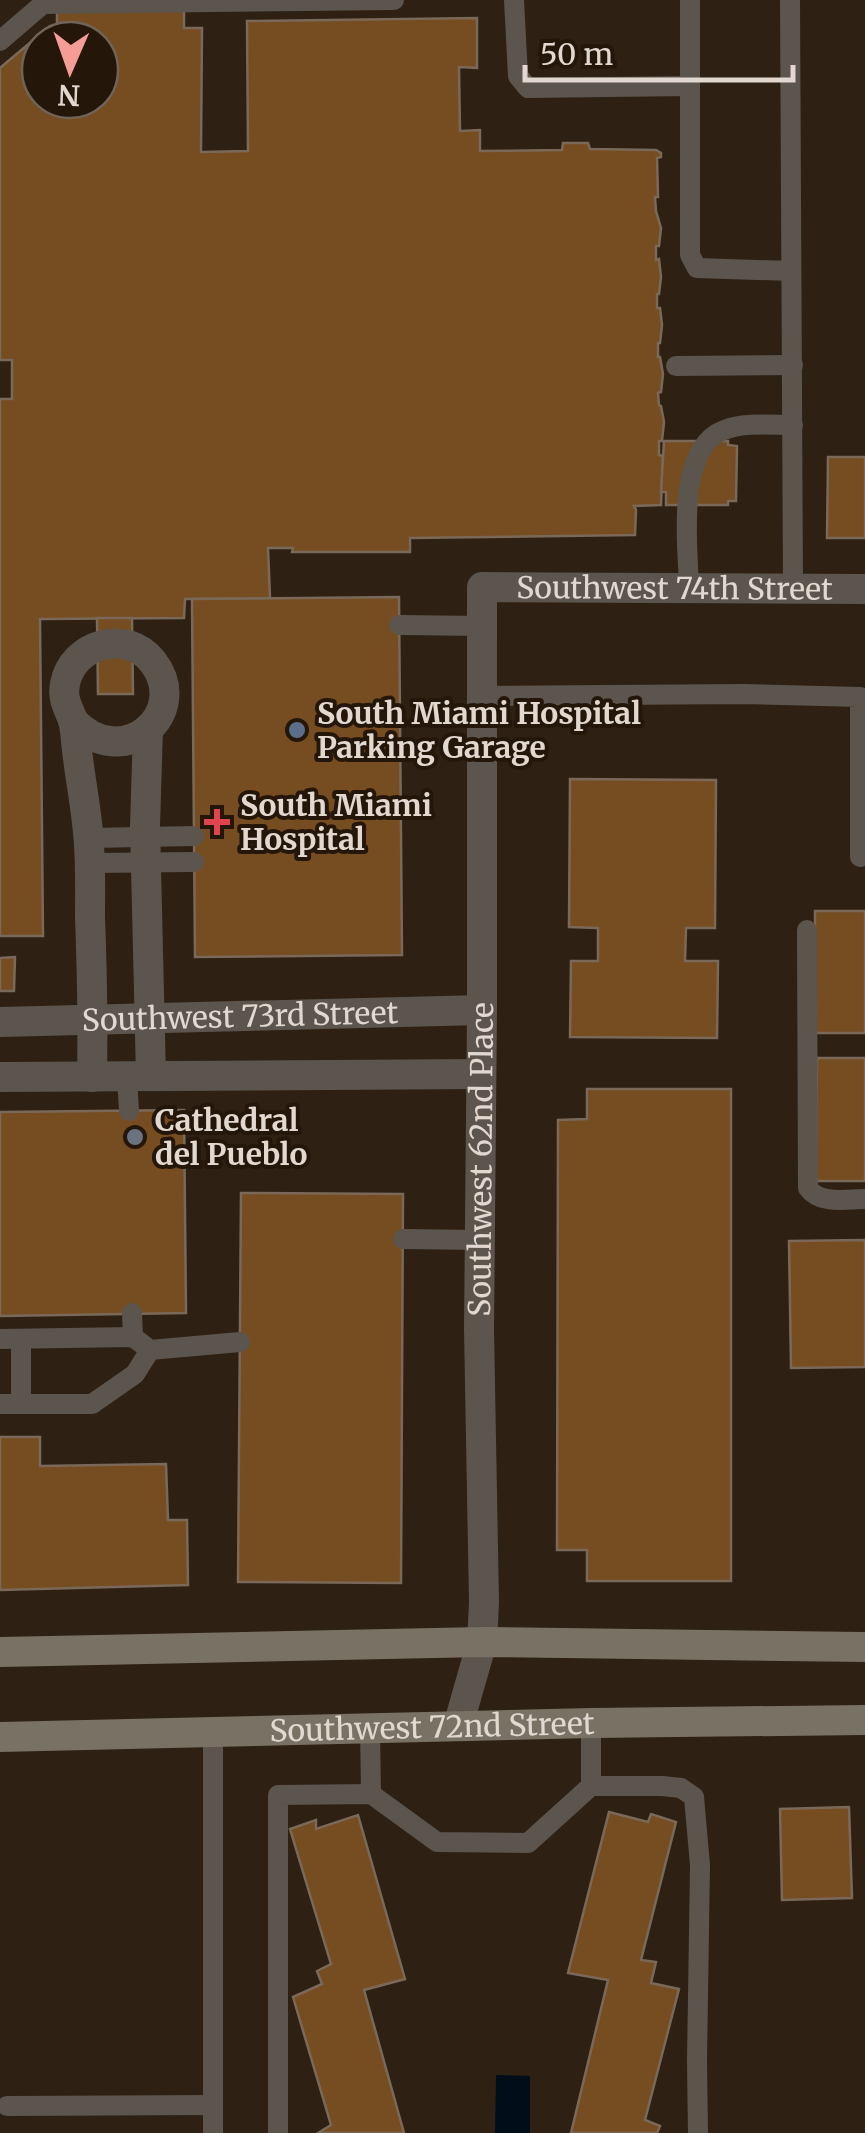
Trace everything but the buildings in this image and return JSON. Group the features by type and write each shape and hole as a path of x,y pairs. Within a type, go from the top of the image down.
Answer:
{"main road":[{"path":"0,1652 482,1642 865,1648"},
{"name":"Southwest 72nd Street","path":"0,1737 865,1720"}],"street":[{"name":"Southwest 74th Street","path":"482,587 865,588"},
{"name":"Southwest 62nd Place","path":"458,1726 482,1642 484,1584 479,1329 482,587"},
{"path":"73,720 82,730 105,741 129,740 148,729 162,706 164,694 161,675 152,660 135,648 116,643 93,647 68,672 64,698 73,720 89,851 92,1077"},
{"path":"139,1076 150,1019 148,729"},
{"name":"Southwest 73rd Street","path":"0,1022 482,1010"},
{"name":"Southwest 73rd Street","path":"0,1077 481,1074"}],"lane":[{"path":"0,40 44,4 394,0"},
{"path":"514,0 518,76 528,88 690,86"},
{"path":"690,0 690,254 696,268 792,271"},
{"path":"790,0 793,589"},
{"path":"676,366 792,365"},
{"path":"689,588 689,487 701,449 714,434 726,429 793,425"},
{"path":"399,625 482,626"},
{"path":"482,696 860,696 860,857"},
{"path":"89,851 146,849 194,836"},
{"path":"146,849 194,862"},
{"path":"806,930 808,1188 822,1199 865,1199"},
{"path":"129,1110 139,1076"},
{"path":"403,1239 480,1240"},
{"path":"132,1313 141,1344 135,1374 92,1404 11,1404 10,1339 141,1344 240,1342"},
{"path":"591,1723 591,1786"},
{"path":"370,1729 370,1794"},
{"path":"212,2133 213,1733"},
{"path":"278,2133 278,1795 370,1794 436,1842 528,1842 591,1786 662,1786 680,1788 694,1798 700,1865 698,2133"},
{"path":"7,2106 212,2105"}],"shaded area":[{"path":"496,2075 530,2076 530,2133 495,2133"}],"place":[{"name":"South Miami Hospital Parking Garage","path":"297,730"},
{"name":"South Miami Hospital","path":"217,822"},
{"name":"Cathedral del Pueblo","path":"135,1137"}]}
